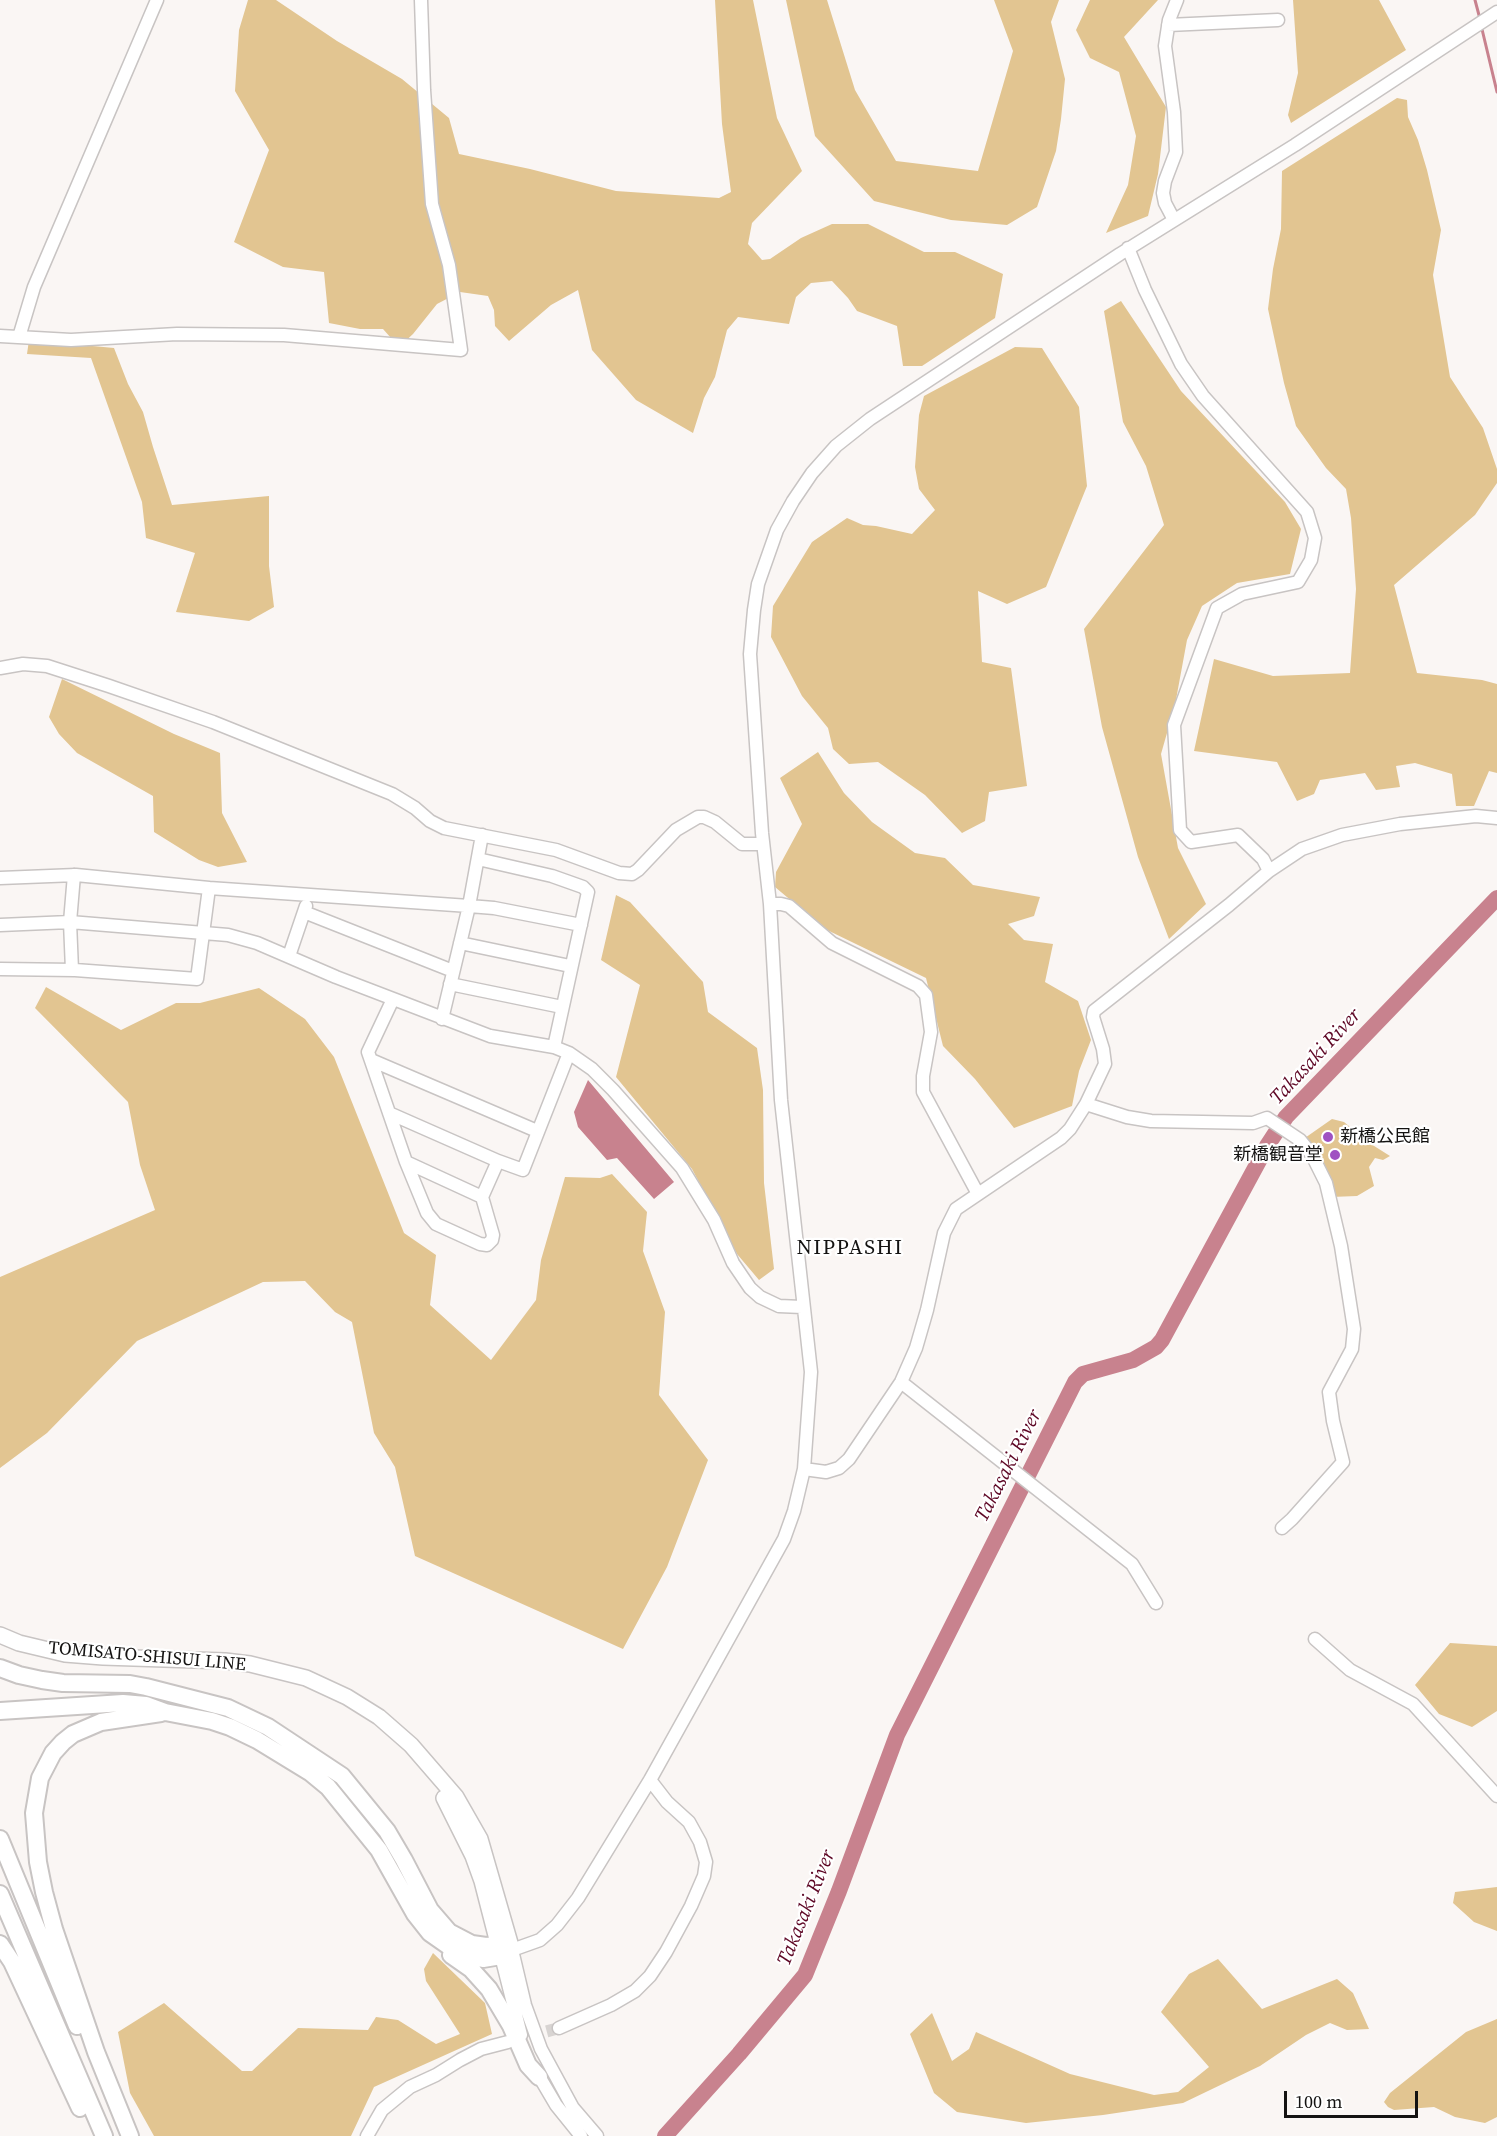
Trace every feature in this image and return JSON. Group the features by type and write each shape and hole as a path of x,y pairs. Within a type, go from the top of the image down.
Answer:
{"highway":[{"path":"0,1668 19,1675 63,1683 130,1684 244,1714 295,1743 342,1776 387,1831 430,1910 449,1932 472,1944 504,1950"},
{"path":"0,1704 108,1693 144,1697 170,1694"},
{"path":"0,1711 123,1703 146,1705 165,1712 230,1727 286,1757 328,1787 379,1850 435,1942 471,1969 489,1989 503,2009 528,2065 539,2077"},
{"path":"128,2136 96,2052 54,1929 38,1862 34,1813 36,1794 43,1771 53,1753 73,1734 100,1722 165,1712"},
{"path":"0,1839 66,2000 128,2136"},
{"path":"0,1894 104,2136"},
{"path":"430,1933 464,1955 483,1959 504,1950"},
{"path":"0,1944 14,1968 93,2136"}],"main road":[{"name":"TOMISATO-SHISUI LINE","path":"0,1635 19,1643 64,1653 103,1657 225,1660 268,1668 295,1676 337,1698 372,1721 407,1753 440,1790 473,1856 504,1950"}],"street":[{"path":"19,337 34,287 158,0"},
{"path":"0,336 71,340 177,334 284,335 461,350 450,265 432,204 424,90 421,0"},
{"path":"1174,220 1165,203 1163,193 1176,152 1175,121 1165,46 1168,25 1177,0"},
{"path":"504,1950 540,1940 557,1925 578,1898 650,1780 784,1539 794,1511 804,1469 811,1372 802,1307 781,1100 770,904 763,844 750,654 758,584 777,530 793,501 825,458 855,430 1128,248 1295,145 1497,12"},
{"path":"1168,25 1278,20"},
{"path":"1128,248 1145,290 1181,364 1203,396 1307,512 1315,538 1311,560 1298,582 1242,594 1217,608 1174,725 1180,830 1191,842 1238,835 1263,859 1269,871"},
{"path":"0,668 22,664 47,666 109,686 213,722 392,794 436,825 556,850 610,870 628,874 638,870 676,830 698,817 715,822 742,844 763,844"},
{"path":"804,1469 826,1472 840,1468 849,1459 901,1382 916,1348 925,1319 944,1233 956,1209 1062,1138 1086,1104 1105,1064 1093,1017 1094,1011 1230,905 1269,871 1302,849 1342,835 1400,824 1467,816 1497,818"},
{"path":"442,1018 469,906 482,835"},
{"path":"478,859 552,876 583,887 588,892 554,1047"},
{"path":"0,878 74,875 310,896 469,906 581,925"},
{"path":"72,970 70,922 74,875"},
{"path":"0,969 72,970 197,979 209,888"},
{"path":"289,956 310,896"},
{"path":"770,904 789,906 832,943 918,986 926,995 931,1032 923,1076 923,1092 978,1194"},
{"path":"304,912 453,971"},
{"path":"0,925 70,922 228,934 257,943 490,1036 554,1047 569,1053 592,1069 613,1090 682,1168 714,1220 733,1263 750,1288 760,1297 779,1306 802,1307"},
{"path":"460,943 570,966"},
{"path":"450,984 562,1007"},
{"path":"393,999 368,1052 406,1162 427,1213 436,1224 480,1244 490,1243 493,1235 482,1197 498,1161"},
{"path":"389,1113 523,1170 569,1053"},
{"path":"371,1060 537,1131"},
{"path":"1086,1104 1127,1117 1150,1121 1253,1123 1267,1118 1300,1140 1312,1155 1326,1183 1341,1246 1354,1329 1352,1349 1329,1392 1343,1462 1282,1528"},
{"path":"406,1162 482,1197"},
{"path":"901,1382 1132,1564 1156,1603"},
{"path":"1315,1639 1350,1670 1413,1704 1497,1796"},
{"path":"559,2028 611,2005 635,1990 650,1977 691,1906 704,1876 706,1862 700,1842 689,1822 667,1802 650,1780"},
{"path":"504,1950 519,2028 539,2077 567,2121 581,2136"},
{"path":"504,1950 541,2049 573,2108 597,2136"},
{"path":"367,2136 382,2110 410,2087 481,2049 508,2042"}],"shaded area":[{"path":"248,0 276,0 337,41 402,79 449,118 459,154 616,191 719,198 731,192 722,124 715,0 753,0 777,118 802,171 752,223 748,244 762,260 770,259 801,238 832,224 868,224 924,252 955,252 1003,274 995,318 922,366 903,366 897,326 857,311 832,281 811,283 796,297 789,324 738,317 727,330 715,377 704,398 693,433 636,400 592,350 578,290 551,305 509,341 495,326 494,310 488,296 460,292 437,304 413,334 399,347 383,329 360,329 329,323 324,272 283,267 234,242 269,150 235,91 239,30"},
{"path":"786,0 827,0 855,90 896,161 978,171 1013,51 994,0 1059,0 1051,22 1065,79 1061,119 1056,151 1037,207 1007,225 951,220 874,201 815,136"},
{"path":"1090,0 1158,0 1124,37 1166,107 1158,174 1148,216 1106,233 1128,185 1136,136 1119,72 1090,58 1076,30"},
{"path":"1293,0 1379,0 1406,50 1291,123 1288,115 1298,73"},
{"path":"1397,98 1407,100 1408,117 1427,170 1441,230 1433,275 1450,377 1483,428 1497,469 1497,483 1475,515 1394,585 1417,673 1482,680 1497,684 1497,773 1489,771 1474,806 1456,806 1452,774 1415,763 1396,766 1400,787 1376,790 1365,773 1320,780 1314,794 1297,801 1277,762 1194,751 1214,659 1273,676 1350,673 1356,589 1351,518 1346,489 1326,468 1296,426 1268,309 1281,229 1282,171"},
{"path":"1121,301 1181,391 1285,502 1301,529 1290,574 1237,583 1202,606 1187,640 1175,705 1161,754 1178,848 1206,904 1169,939 1138,857 1102,727 1084,629 1164,525 1146,466 1123,422 1104,311"},
{"path":"29,340 114,348 128,384 143,412 172,505 269,496 269,566 274,607 249,621 176,612 195,553 146,538 142,502 91,358 27,354"},
{"path":"1015,347 1042,348 1079,407 1087,486 1046,587 1007,604 978,591 982,662 1011,668 1027,786 989,792 985,821 962,833 925,795 878,762 849,764 833,749 828,728 802,696 771,637 773,606 812,542 847,518 863,525 912,534 935,510 919,489 915,467 919,415 924,396"},
{"path":"62,679 174,734 220,753 222,813 247,862 218,867 199,860 154,832 153,796 77,753 59,734 49,717"},
{"path":"818,752 844,793 872,822 915,853 945,858 973,885 1040,897 1034,916 1008,924 1024,940 1053,944 1045,982 1078,1001 1091,1040 1079,1071 1072,1106 1014,1128 975,1079 943,1046 926,978 825,929 775,887 776,872 802,824 780,778"},
{"path":"616,895 630,902 703,982 708,1012 757,1048 763,1090 764,1183 774,1269 759,1280 737,1254 692,1169 616,1077 640,985 601,960"},
{"path":"46,987 121,1030 176,1003 200,1003 259,988 305,1019 334,1057 404,1233 436,1255 430,1305 491,1360 536,1300 541,1260 565,1177 600,1178 612,1174 647,1212 643,1251 665,1312 659,1395 708,1460 667,1567 623,1649 415,1556 395,1467 374,1433 352,1322 335,1312 305,1281 263,1282 137,1341 47,1433 0,1468 0,1277 155,1210 140,1165 128,1102 35,1008"},
{"path":"588,1080 674,1182 654,1199 617,1158 607,1160 578,1127 574,1112"},
{"path":"1332,1119 1344,1122 1390,1156 1383,1160 1375,1158 1369,1167 1374,1186 1357,1196 1331,1197 1302,1140"},
{"path":"1450,1643 1497,1646 1497,1711 1472,1727 1439,1714 1415,1685"},
{"path":"1497,1887 1497,1931 1474,1922 1453,1903 1455,1892"},
{"path":"433,1953 485,2003 492,2034 374,2087 351,2136 154,2136 130,2093 118,2032 164,2003 242,2071 252,2071 298,2028 368,2030 376,2017 398,2020 436,2044 460,2034 426,1981 424,1969"},
{"path":"1218,1959 1262,2009 1337,1979 1353,1993 1369,2029 1347,2030 1330,2023 1306,2035 1260,2066 1183,2103 1026,2123 957,2112 934,2093 910,2034 932,2013 952,2061 969,2049 976,2032 1070,2074 1154,2095 1178,2092 1209,2067 1161,2012 1189,1974"},
{"path":"1497,2019 1497,2117 1485,2123 1455,2117 1434,2107 1394,2110 1384,2102 1390,2093 1466,2032"}],"waterway":[{"path":"1475,0 1480,19"},
{"path":"1481,25 1497,92"},
{"name":"Takasaki River","path":"665,2136 739,2054 805,1975 897,1735 1075,1382 1083,1374 1133,1360 1156,1347 1162,1340 1267,1146 1286,1117 1497,898"}],"tunnel":[{"path":"512,2041 559,2028"}],"place":[{"name":"新橋公民館","path":"1328,1137"},
{"name":"新橋観音堂","path":"1335,1155"}],"district":[{"name":"NIPPASHI","path":"850,1249"}]}
